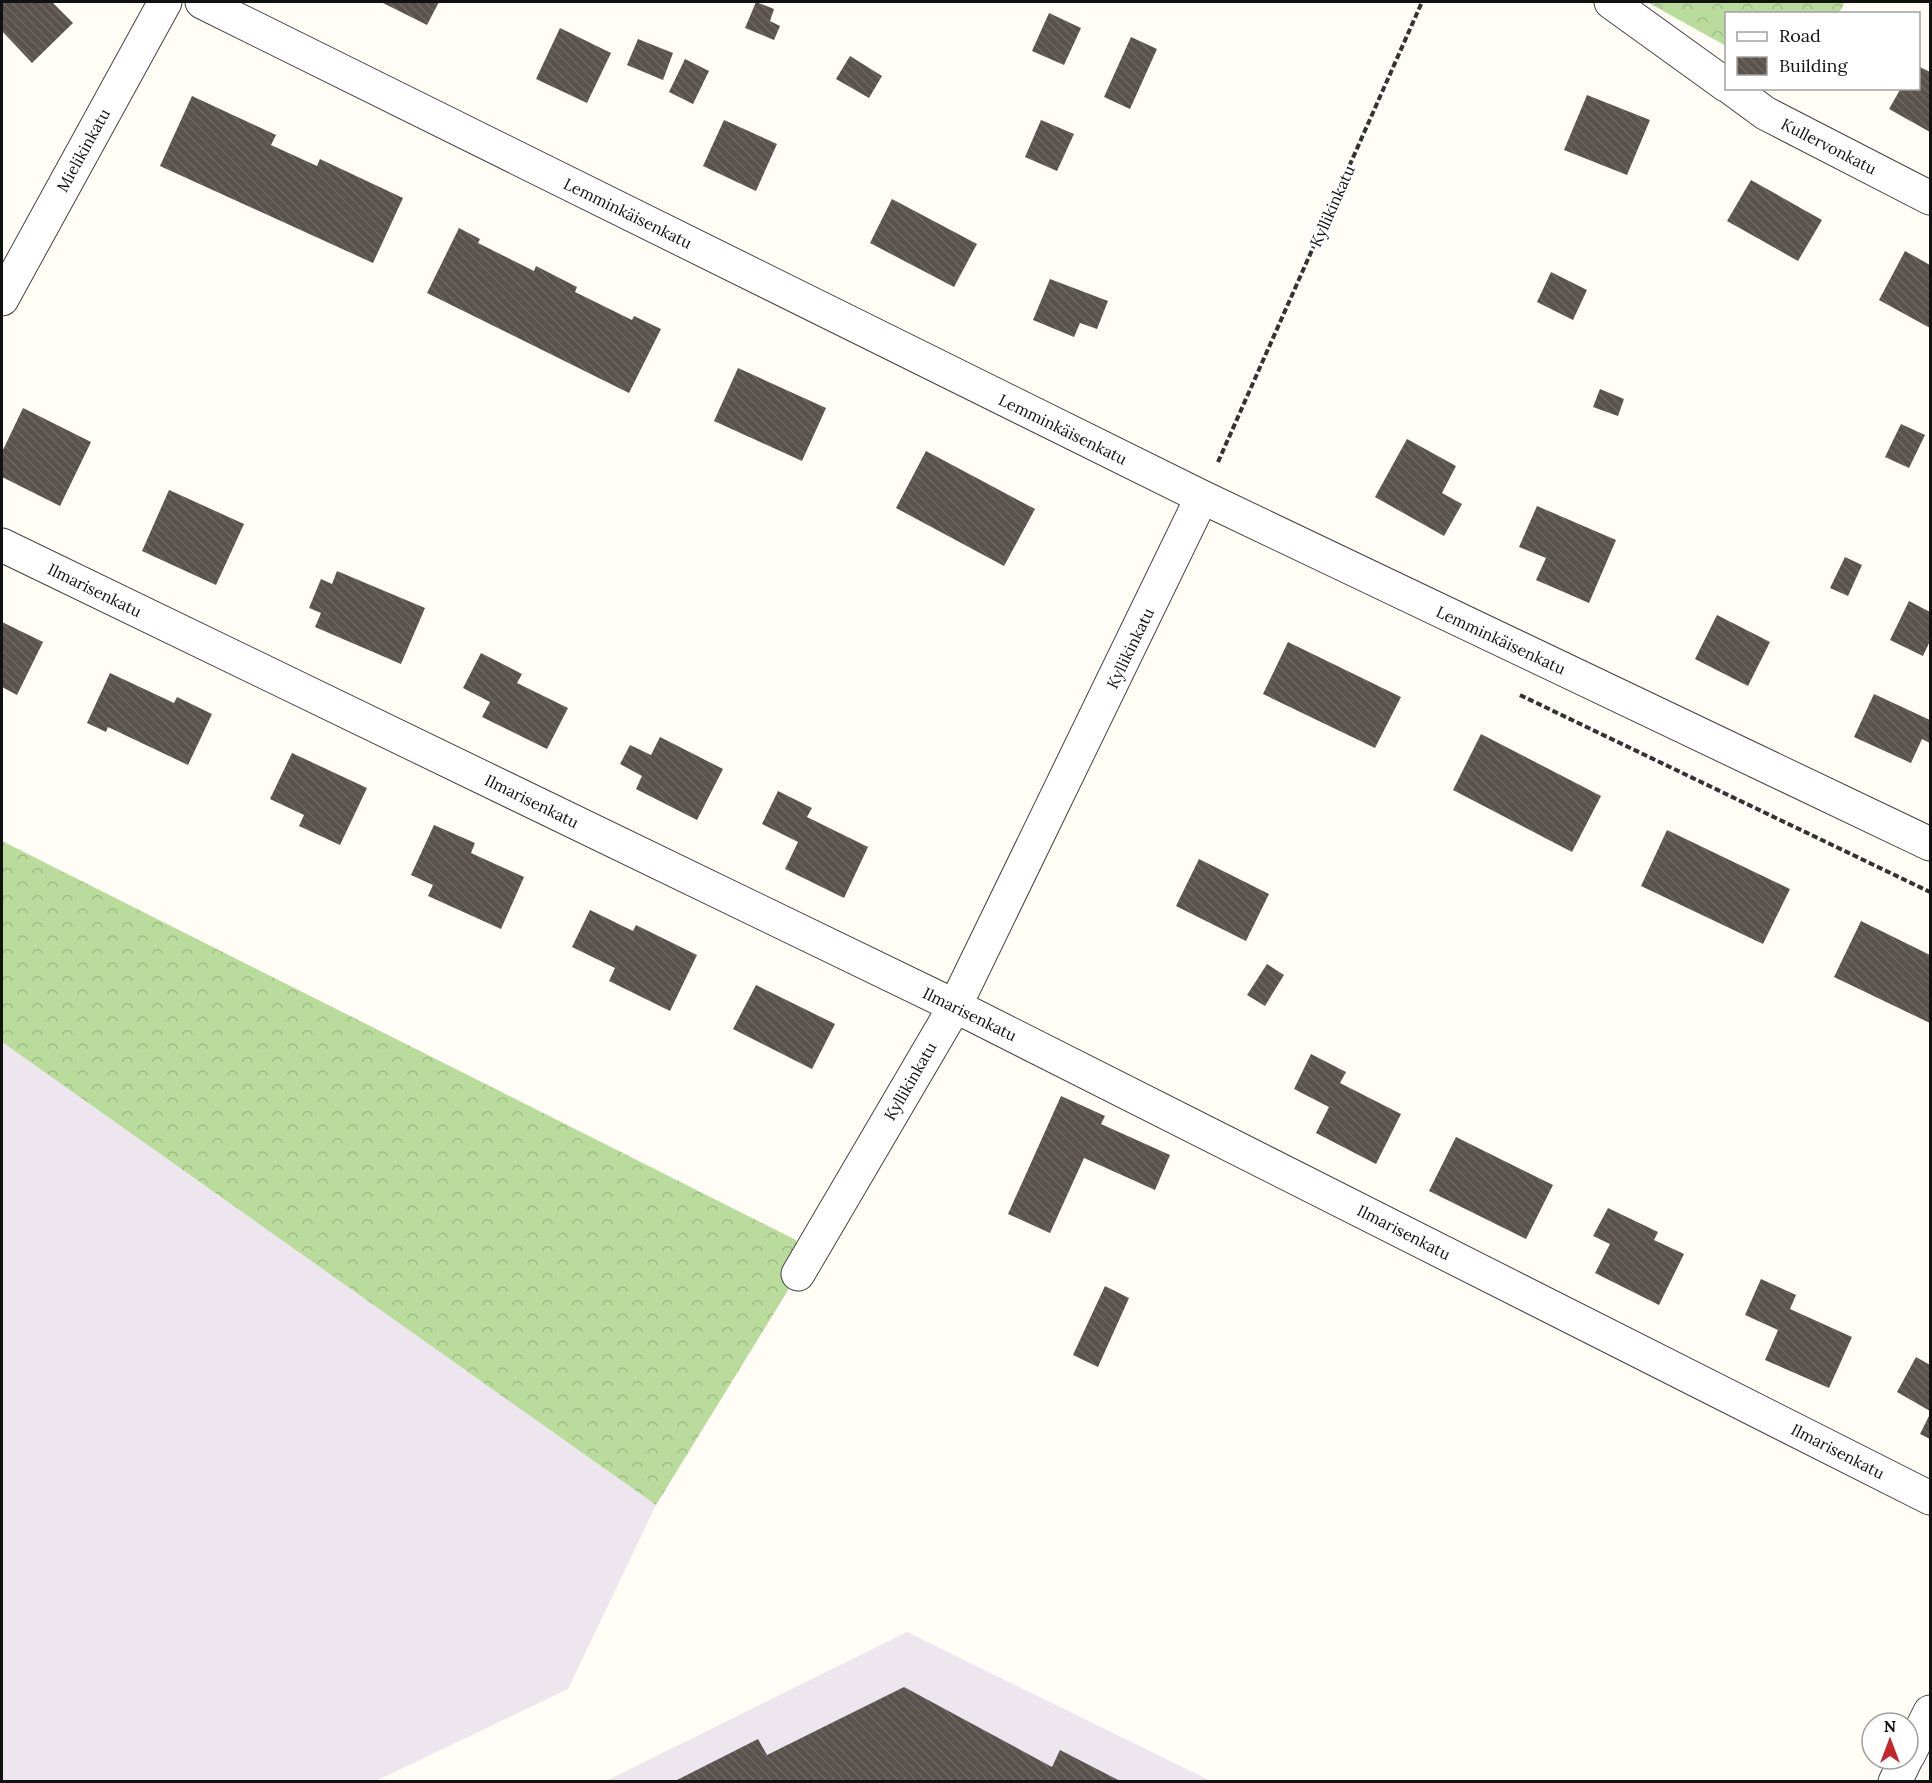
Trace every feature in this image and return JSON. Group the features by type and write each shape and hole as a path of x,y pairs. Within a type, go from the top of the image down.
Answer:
{"street":[{"name":"Mielikinkatu","path":"2,300 165,2"},
{"name":"Lemminkäisenkatu","path":"202,2 1202,497 1930,844"},
{"path":"1611,2 1725,84"},
{"name":"Kullervonkatu","path":"1734,90 1765,113 1930,198"},
{"name":"Kyllikinkatu","path":"798,1274 954,1006 1202,497"},
{"name":"Ilmarisenkatu","path":"2,545 954,1006 1930,1498"},
{"path":"1920,1732 1930,1712"}],"path":[{"name":"Kyllikinkatu","path":"1202,497 1422,2"}],"shaded area":[{"path":"2,1042 656,1505 568,1689 376,1781 2,1781"},
{"path":"907,1632 1211,1781 604,1782"}],"green space":[{"path":"1647,2 1845,2 1840,12 1725,12 1725,45"},
{"path":"2,841 796,1240 798,1274 656,1505 2,1042"}],"building":[{"path":"2,2 52,2 73,23 32,63 2,31"},
{"path":"381,2 439,2 427,25"},
{"path":"756,2 774,9 770,21 780,26 774,40 745,28"},
{"path":"1049,13 1081,28 1064,65 1032,51"},
{"path":"560,28 611,53 587,103 536,79"},
{"path":"1131,37 1157,49 1130,109 1104,97"},
{"path":"638,39 673,53 663,80 627,65"},
{"path":"850,56 882,76 869,98 836,79"},
{"path":"685,59 709,71 693,104 669,92"},
{"path":"1920,67 1930,72 1930,132 1889,109 1900,90 1920,90"},
{"path":"1587,95 1650,120 1627,175 1564,150"},
{"path":"192,96 276,135 271,145 317,166 320,159 403,198 373,263 160,166"},
{"path":"724,120 777,144 756,191 703,166"},
{"path":"1041,120 1074,134 1057,171 1025,157"},
{"path":"1751,180 1822,220 1798,261 1727,221"},
{"path":"892,199 977,244 954,287 870,243"},
{"path":"459,228 480,239 478,243 534,271 536,266 577,287 575,292 632,320 634,316 661,329 629,393 427,293"},
{"path":"1905,251 1930,265 1930,328 1879,300"},
{"path":"1551,272 1587,290 1573,320 1537,302"},
{"path":"1050,279 1108,301 1097,329 1080,323 1074,337 1033,320"},
{"path":"738,368 826,408 802,461 714,421"},
{"path":"1600,389 1624,399 1618,416 1593,407"},
{"path":"23,408 91,442 60,506 2,477 2,452"},
{"path":"1901,424 1925,435 1909,468 1885,457"},
{"path":"1407,439 1456,466 1442,493 1462,504 1444,536 1375,497"},
{"path":"926,451 1035,509 1004,566 896,508"},
{"path":"169,490 244,524 216,585 142,551"},
{"path":"1537,506 1616,540 1589,603 1536,580 1546,558 1519,547"},
{"path":"1845,557 1862,565 1848,596 1830,588"},
{"path":"337,571 425,608 401,664 315,627 321,613 309,608 321,579 332,584"},
{"path":"1909,601 1930,612 1930,641 1923,656 1890,640"},
{"path":"1717,615 1770,642 1748,686 1695,659"},
{"path":"2,622 43,642 17,695 2,687"},
{"path":"1288,642 1401,697 1375,748 1263,694"},
{"path":"481,653 522,674 517,683 568,708 547,749 482,717 490,702 463,688"},
{"path":"110,673 174,703 177,697 212,714 188,765 108,727 106,732 87,723"},
{"path":"1874,694 1930,720 1930,743 1922,739 1911,763 1854,737"},
{"path":"1481,734 1601,796 1572,852 1453,790"},
{"path":"660,737 723,769 697,820 636,789 642,776 620,764 630,745 651,755"},
{"path":"292,753 367,788 340,845 299,826 304,815 270,799"},
{"path":"778,791 812,808 807,817 868,847 844,898 785,869 798,842 762,824"},
{"path":"434,825 475,843 471,853 524,877 501,929 428,896 433,885 411,875"},
{"path":"1667,830 1790,889 1763,944 1641,886"},
{"path":"1199,859 1269,894 1246,941 1176,906"},
{"path":"590,910 633,931 636,925 697,955 670,1011 609,981 615,968 572,947"},
{"path":"1861,921 1930,955 1930,1023 1834,977"},
{"path":"1267,964 1284,975 1265,1006 1247,995"},
{"path":"756,985 835,1024 812,1069 733,1029"},
{"path":"1311,1054 1346,1072 1340,1083 1401,1114 1376,1164 1316,1133 1329,1107 1294,1089"},
{"path":"1061,1096 1105,1116 1101,1124 1170,1155 1155,1190 1084,1158 1050,1233 1008,1214"},
{"path":"1456,1137 1553,1185 1526,1239 1429,1191"},
{"path":"1608,1208 1658,1232 1654,1240 1684,1254 1659,1305 1595,1273 1610,1244 1593,1236"},
{"path":"1761,1279 1796,1295 1790,1309 1852,1337 1829,1388 1765,1360 1778,1330 1745,1315"},
{"path":"1105,1286 1129,1298 1098,1367 1073,1355"},
{"path":"1916,1357 1930,1365 1930,1411 1897,1392"},
{"path":"1930,1414 1930,1439 1920,1434"},
{"path":"904,1687 1052,1767 1060,1750 1122,1782 673,1782 758,1739 767,1755"}]}
